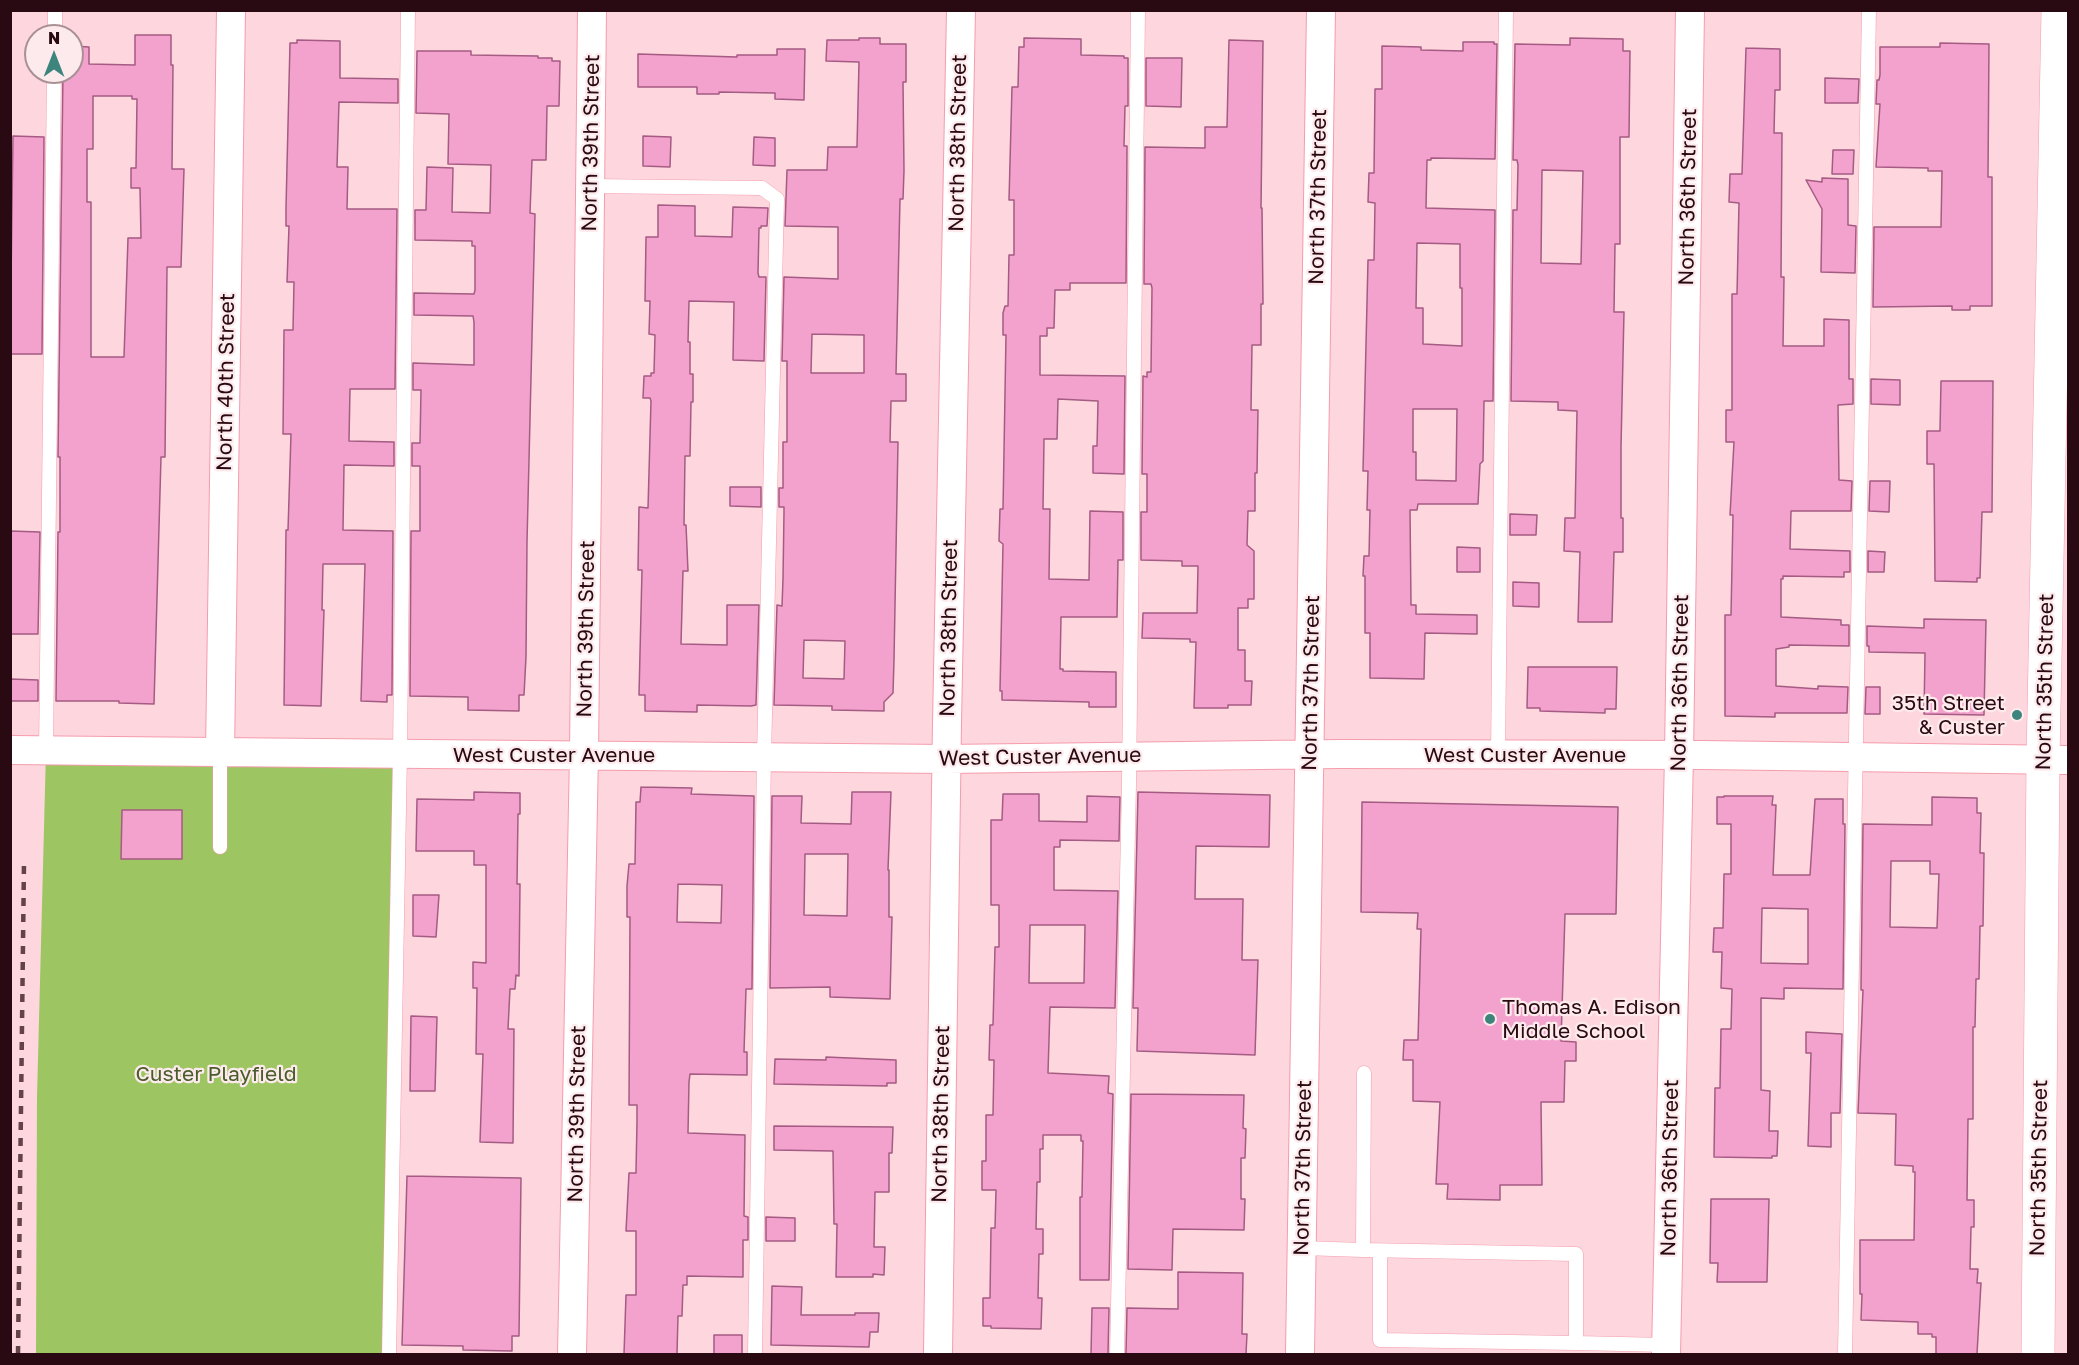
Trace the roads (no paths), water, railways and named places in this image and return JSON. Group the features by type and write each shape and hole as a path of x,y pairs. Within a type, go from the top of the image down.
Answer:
{"street":[{"name":"North 40th Street","path":"220,753 231,10"},
{"name":"North 39th Street","path":"572,1354 584,754 592,10"},
{"name":"North 38th Street","path":"938,1354 946,759 961,10"},
{"name":"North 37th Street","path":"1300,1354 1321,10"},
{"name":"North 36th Street","path":"1666,1350 1679,755 1690,10"},
{"name":"North 35th Street","path":"2038,1354 2056,759 2058,10"},
{"name":"West Custer Avenue","path":"10,750 946,759 1310,754 2056,759"}],"lane":[{"path":"389,1354 400,754 408,10"},
{"path":"1117,1354 1129,756 1138,10"},
{"path":"1498,755 1506,10"},
{"path":"1845,1354 1869,10"},
{"path":"46,751 54,84"},
{"path":"590,186 762,188 777,199 764,756 755,1354"},
{"path":"220,753 220,847"},
{"path":"1363,1250 1364,1073"},
{"path":"1302,1248 1576,1254 1576,1343"},
{"path":"1380,1251 1380,1340 1576,1343 1666,1350"}],"railway":[{"path":"18,1354 24,862"}],"place":[{"name":"35th Street & Custer","path":"2017,715"},
{"name":"Thomas A. Edison Middle School","path":"1490,1019"}],"park label":[{"name":"Custer Playfield","path":"216,1074"}]}
